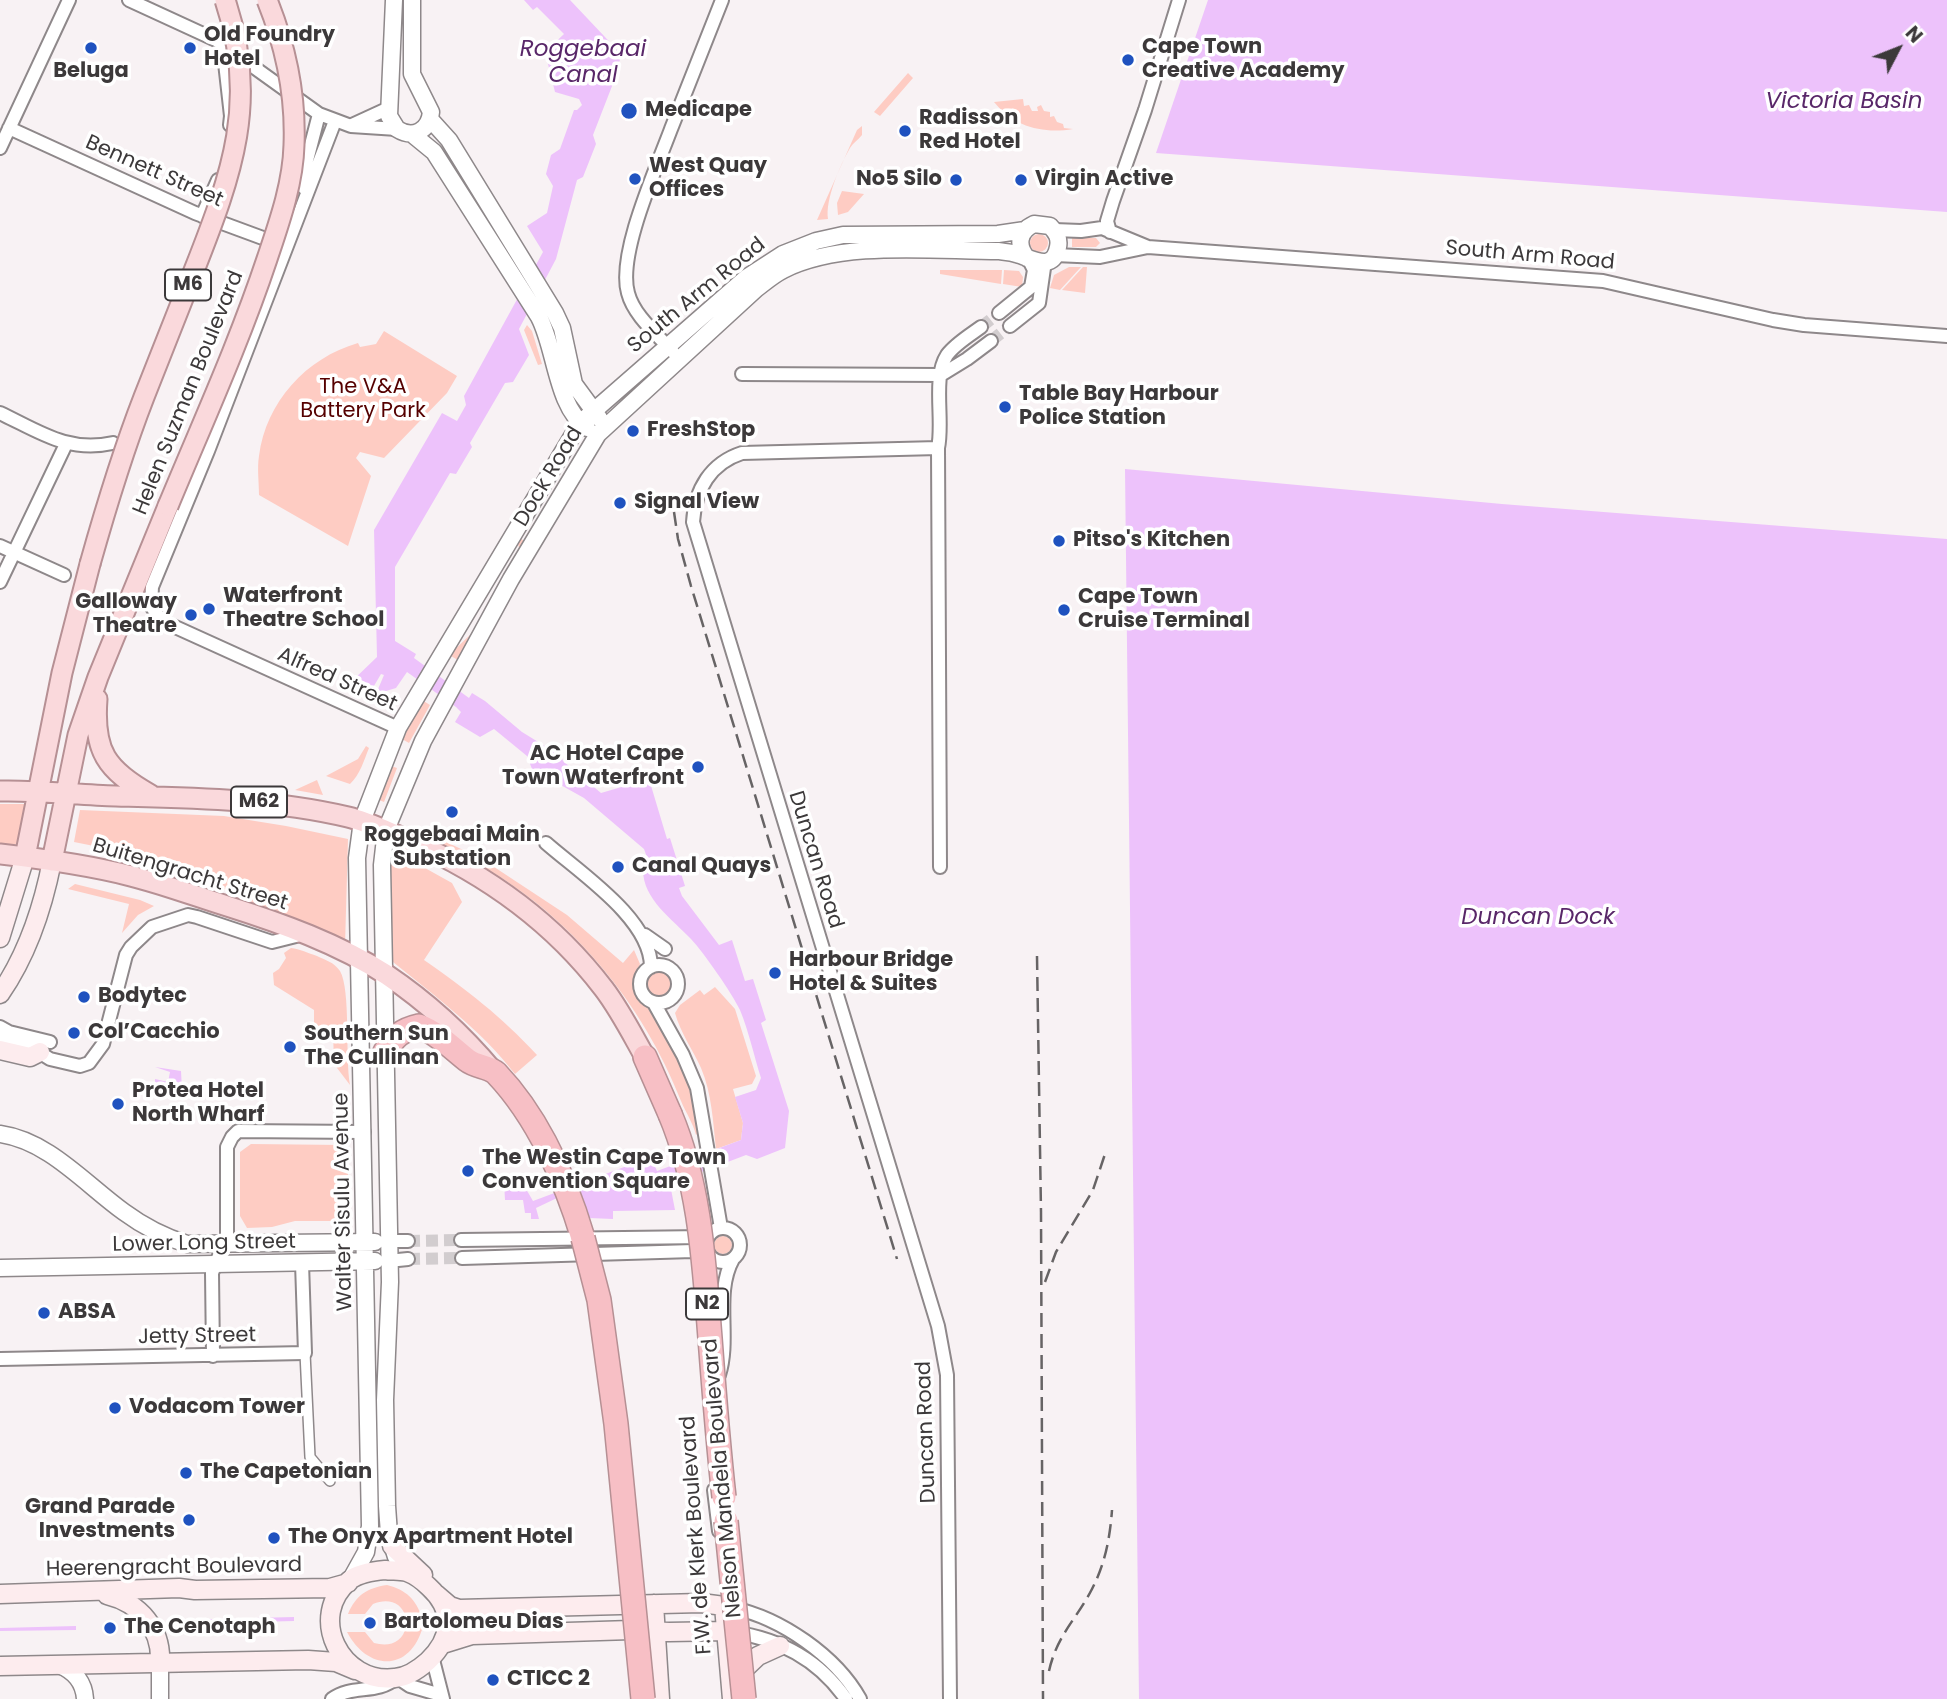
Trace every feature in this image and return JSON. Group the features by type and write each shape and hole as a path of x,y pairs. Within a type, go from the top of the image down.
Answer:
{"highway":[{"path":"385,1052 395,1036 419,1026 474,1066 495,1073 538,1131 575,1209 599,1300 616,1424 643,1699"},
{"name":"Nelson Mandela Boulevard","path":"645,1057 674,1123 694,1189 705,1264 735,1694"}],"main road":[{"name":"Helen Suzman Boulevard","path":"38,792 64,662 115,477 231,170 240,118 242,73 225,0"},
{"name":"Helen Suzman Boulevard","path":"52,861 78,735 98,677 254,296 289,185 294,148 291,78 281,35 267,0"},
{"path":"98,677 96,723 103,754 120,775 155,797"},
{"name":"M62","path":"0,791 259,802 362,821"},
{"name":"M6","path":"25,857 38,792"},
{"name":"Nelson Mandela Boulevard","path":"362,821 436,852 500,890 550,929 604,989 645,1057"},
{"name":"Buitengracht Street","path":"0,854 131,876 273,921 361,961"},
{"path":"0,938 25,857"},
{"path":"0,994 18,964 36,921 46,893 52,861"},
{"path":"361,961 384,974 434,1011 462,1035 495,1073"},
{"path":"0,1050 30,1057 47,1051"},
{"path":"392,1546 447,1595 472,1609"},
{"path":"355,1670 335,1647 330,1628 334,1601 349,1581 385,1570 407,1572 450,1606 472,1609 701,1602 724,1606"},
{"name":"Heerengracht Boulevard","path":"0,1594 179,1588 317,1588 337,1587 349,1581"},
{"path":"87,1592 117,1597 144,1615 157,1638 160,1663"},
{"path":"436,1594 447,1625 438,1650"},
{"path":"654,1604 660,1699"},
{"name":"F.W. de Klerk Boulevard","path":"724,1606 735,1694"},
{"path":"0,1666 318,1660 336,1662 372,1677 397,1678 420,1668 438,1650 472,1635 726,1631"},
{"path":"735,1694 753,1660 780,1646"}],"street":[{"path":"0,148 69,0"},
{"path":"129,0 223,45 319,114 351,126 404,132 424,129 430,119 430,105 412,74 412,0"},
{"path":"394,0 391,123 404,132"},
{"path":"679,359 638,312 630,298 626,282 627,260 648,191 722,0"},
{"path":"1111,253 1116,244 1107,221 1179,0"},
{"path":"202,216 223,169 231,116 223,45"},
{"path":"351,126 390,106 401,93 409,91 423,96"},
{"path":"303,199 305,168 319,114"},
{"name":"Dock Road","path":"386,830 422,741 458,680 511,579 602,430 594,411 574,384 562,328 545,295 449,140 430,119"},
{"path":"286,246 335,121"},
{"name":"Bennett Street","path":"9,128 202,216 286,246"},
{"name":"Dock Road","path":"362,821 398,729 580,423 559,385 549,339 539,317 433,152 404,132"},
{"path":"999,313 1031,287 1039,258 1059,243 1054,230 1040,223 1024,230 1020,242 1022,253 1039,258"},
{"name":"South Arm Road","path":"1054,230 1081,231 1102,228 1148,247"},
{"name":"South Arm Road","path":"580,423 746,278 783,254 816,241 843,235 998,234 1024,230"},
{"name":"Alfred Street","path":"286,246 208,451 152,587 150,606 162,621 398,729"},
{"name":"South Arm Road","path":"602,430 780,271 822,256 861,250 999,251 1039,258 1100,257 1148,247 1603,281 1804,325 1947,336"},
{"path":"1010,327 1039,303 1039,258"},
{"path":"940,867 938,448 941,435 941,375 948,354 981,327"},
{"path":"742,374 941,375 991,341"},
{"path":"0,413 66,444 85,448 113,443"},
{"path":"580,423 602,430"},
{"path":"0,582 66,444"},
{"name":"Duncan Road","path":"938,448 742,453 725,460 705,480 696,502 693,522 941,1338 947,1375 950,1699"},
{"path":"0,546 64,575"},
{"name":"Walter Sisulu Avenue","path":"349,1581 366,1552 370,1535 358,858 362,821"},
{"name":"Walter Sisulu Avenue","path":"386,830 382,865 390,1282 385,1401 387,1523 392,1546 407,1572"},
{"path":"546,843 626,912 650,948 652,966"},
{"path":"0,1027 47,1051 85,1066 103,1044 126,955 152,927 188,915 272,942 304,934"},
{"path":"639,929 665,949 669,968"},
{"path":"665,949 640,982 643,995 654,1003 675,1039"},
{"path":"652,966 669,968 674,972 678,983 667,1017 697,1088 721,1228"},
{"path":"654,1003 660,1004 671,999"},
{"path":"0,1039 47,1051"},
{"path":"213,1356 212,1273 225,1245 228,1227 227,1147 232,1137 238,1131 364,1132"},
{"path":"0,1135 37,1147 123,1211 159,1233 187,1244 408,1241"},
{"path":"462,1258 694,1251 716,1259 733,1259 739,1251 740,1241 731,1230 721,1228 709,1237 707,1248 716,1259"},
{"path":"461,1240 709,1237"},
{"name":"Lower Long Street","path":"0,1268 408,1259"},
{"name":"F.W. de Klerk Boulevard","path":"716,1259 725,1285"},
{"name":"F.W. de Klerk Boulevard","path":"724,1606 711,1463 710,1405 725,1346 725,1285 733,1259"},
{"path":"302,1263 310,1457 330,1482"},
{"name":"Jetty Street","path":"0,1359 304,1353"},
{"path":"724,1606 747,1611 812,1646 839,1670 860,1699"},
{"path":"726,1631 748,1634 816,1664 846,1699"},
{"path":"332,1699 344,1691 383,1687 397,1678 410,1686 442,1697 438,1650"},
{"path":"160,1663 160,1699"},
{"path":"59,1665 77,1678 83,1687 85,1699"}],"green space":[{"path":"908,73 913,78 880,116 874,112"},
{"path":"1023,99 1024,106 1029,105 1032,111 1038,111 1037,107 1041,105 1044,111 1050,112 1050,117 1054,116 1057,122 1063,124 1064,128 1073,129 1030,127 1002,111 994,102"},
{"path":"862,126 862,135 851,146 844,160 857,130"},
{"path":"837,174 829,202 828,219 817,220"},
{"path":"842,191 864,194 848,212 838,215 837,203"},
{"path":"1039,234 1045,237 1048,243 1045,249 1039,252 1033,249 1030,243 1033,237"},
{"path":"1072,238 1096,238 1100,243 1096,247 1072,247"},
{"path":"1069,267 1081,267 1060,290 1050,288 1054,275"},
{"path":"1083,267 1087,267 1085,293 1062,290"},
{"path":"940,270 1002,270 1001,284 940,274"},
{"path":"1004,270 1019,271 1023,277 1022,287 1003,284"},
{"path":"527,325 532,331 542,364 538,365 524,330"},
{"name":"The V&A Battery Park","path":"384,331 457,376 447,393 384,458 360,452 356,458 371,476 348,546 259,495 259,456 270,418 280,400 306,371 339,350 358,343 360,347 376,344"},
{"path":"521,539 526,542 458,660 449,655 471,634 520,551 518,544"},
{"path":"422,700 430,705 409,743 402,739"},
{"path":"366,746 369,748 350,784 326,776 358,759"},
{"path":"391,766 397,768 384,802 379,800"},
{"path":"317,780 323,795 295,790"},
{"path":"0,804 26,804 18,844 0,844"},
{"path":"80,810 224,816 348,839 345,946 186,871 119,851 74,842"},
{"path":"417,828 482,859 567,915 623,963 634,950 640,964 634,981 637,998 654,1014 691,1084 700,1131 696,1135 665,1065 646,1030 600,965 543,908 511,884 477,863 415,832"},
{"path":"394,854 452,883 462,902 424,960 483,1004 537,1055 515,1074 473,1028 393,962 390,869"},
{"path":"75,884 154,906 138,915 122,933 129,904 68,889"},
{"path":"291,948 326,960 340,971 346,993 350,1085 334,1064 333,1030 314,1030 314,1010 274,985 273,973 286,958 284,953"},
{"path":"659,972 668,976 672,985 668,994 659,998 650,994 646,985 650,976"},
{"path":"715,987 735,1009 756,1076 752,1084 733,1089 743,1123 741,1140 716,1149 712,1108 705,1078 675,1013 680,1005 700,990 704,995"},
{"path":"251,1144 343,1145 348,1150 348,1216 341,1221 295,1221 272,1227 247,1228 240,1216 240,1152"},
{"path":"723,1236 729,1239 732,1245 729,1251 723,1254 717,1251 714,1245 717,1239"},
{"path":"387,1585 409,1596 422,1618 406,1618 398,1605 384,1601 373,1604 365,1614 348,1614 363,1594"},
{"path":"406,1626 423,1626 409,1652 399,1659 388,1661 377,1660 366,1654 347,1632 365,1632 374,1643 385,1644 399,1640"}],"water":[{"name":"Roggebaai Canal","path":"524,0 570,0 622,55 593,135 596,144 583,177 577,180 556,259 519,329 529,355 513,382 505,383 470,443 472,447 456,474 450,473 395,567 395,641 416,654 414,658 469,698 472,693 485,701 522,732 561,756 563,761 601,793 649,779 685,886 679,888 682,896 719,945 732,940 745,981 753,979 766,1020 761,1023 789,1111 785,1148 757,1159 746,1155 670,1184 675,1210 613,1211 613,1219 565,1217 557,1198 536,1208 539,1219 531,1219 531,1213 525,1213 523,1200 505,1200 504,1182 522,1186 533,1201 651,1157 657,1171 741,1140 743,1123 735,1097 756,1090 761,1078 740,1010 703,954 653,899 644,880 643,870 649,863 644,849 584,798 532,769 527,756 494,729 480,737 455,722 461,712 407,672 396,688 376,694 384,675 381,674 371,691 365,694 350,683 377,657 374,530 442,413 457,421 466,405 464,396 543,252 527,226 547,213 553,186 546,174 551,155 560,149 574,110 582,105 579,99 555,92 545,52 564,34 537,7 533,10"},
{"name":"Victoria Basin","path":"1208,0 1947,0 1947,212 1156,153"},
{"name":"Duncan Dock","path":"1125,469 1502,504 1947,539 1947,1699 1139,1699"},
{"path":"155,1067 181,1071 182,1090 155,1090 155,1079 168,1082 170,1072"},
{"path":"294,1617 294,1621 176,1624 176,1620"},
{"path":"76,1626 76,1630 0,1631 0,1628"}],"tunnel":[{"path":"981,327 999,313"},
{"path":"991,341 1010,326"},
{"path":"408,1241 461,1240"},
{"path":"408,1259 462,1258"}],"railway":[{"path":"674,512 678,539 691,586 897,1259"},
{"path":"1037,956 1043,1699"},
{"path":"1045,1282 1056,1252 1093,1190 1106,1151"},
{"path":"1049,1671 1057,1647 1092,1589 1104,1560 1112,1510"}],"place":[{"name":"Beluga","path":"91,48"},
{"name":"Old Foundry Hotel","path":"190,48"},
{"name":"Cape Town Creative Academy","path":"1128,60"},
{"name":"Medicape","path":"629,111"},
{"name":"Radisson Red Hotel","path":"905,131"},
{"name":"West Quay Offices","path":"635,179"},
{"name":"No5 Silo","path":"956,180"},
{"name":"Virgin Active","path":"1021,180"},
{"name":"Table Bay Harbour Police Station","path":"1005,407"},
{"name":"FreshStop","path":"633,431"},
{"name":"Signal View","path":"620,503"},
{"name":"Pitso's Kitchen","path":"1059,541"},
{"name":"Waterfront Theatre School","path":"209,609"},
{"name":"Cape Town Cruise Terminal","path":"1064,610"},
{"name":"Galloway Theatre","path":"191,615"},
{"name":"AC Hotel Cape Town Waterfront","path":"698,767"},
{"name":"Roggebaai Main Substation","path":"452,812"},
{"name":"Canal Quays","path":"618,867"},
{"name":"Harbour Bridge Hotel & Suites","path":"775,973"},
{"name":"Bodytec","path":"84,997"},
{"name":"Col’Cacchio","path":"74,1033"},
{"name":"Southern Sun The Cullinan","path":"290,1047"},
{"name":"Protea Hotel North Wharf","path":"118,1104"},
{"name":"The Westin Cape Town Convention Square","path":"468,1171"},
{"name":"ABSA","path":"44,1313"},
{"name":"Vodacom Tower","path":"115,1408"},
{"name":"The Capetonian","path":"186,1473"},
{"name":"Grand Parade Investments","path":"189,1520"},
{"name":"The Onyx Apartment Hotel","path":"274,1538"},
{"name":"Bartolomeu Dias","path":"370,1623"},
{"name":"The Cenotaph","path":"110,1628"},
{"name":"CTICC 2","path":"493,1680"}]}
